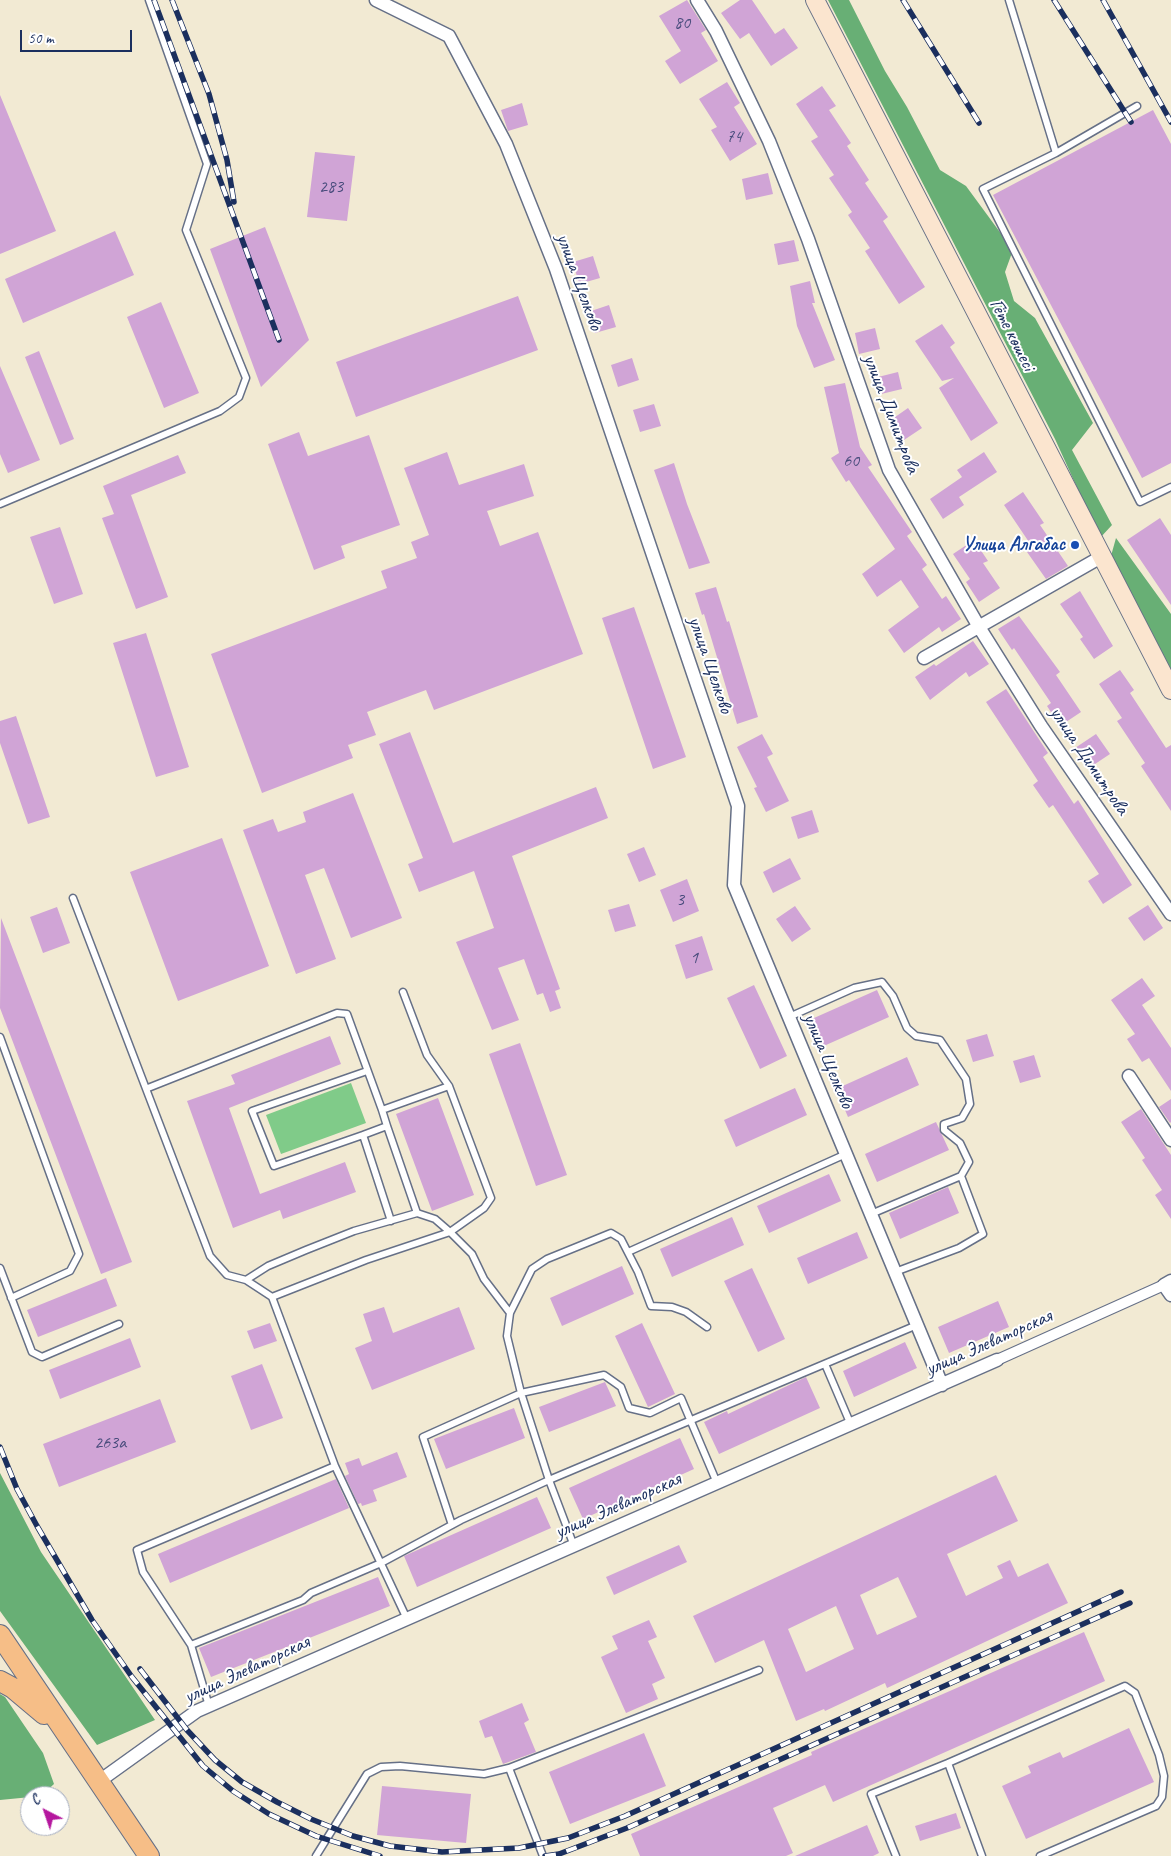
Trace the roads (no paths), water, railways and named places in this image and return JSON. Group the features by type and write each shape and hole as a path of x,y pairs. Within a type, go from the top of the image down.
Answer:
{"main road":[{"name":"Гёте көшесі","path":"815,0 1171,690"},
{"path":"0,1635 149,1856"},
{"path":"0,1681 29,1700 74,1746"}],"street":[{"name":"улица Щелково","path":"376,0 449,36 506,144 545,242 738,806 734,884 942,1384"},
{"name":"улица Димитрова","path":"697,0 716,31 769,141 808,239 890,470 979,627 1041,726 1171,914"},
{"path":"924,658 1101,556"},
{"path":"1129,1076 1171,1140"},
{"name":"улица Элеваторская","path":"98,1782 197,1711 997,1360 1169,1287"}],"lane":[{"path":"0,504 220,412 239,397 246,378 186,230 207,164 150,0"},
{"path":"1009,0 1056,154"},
{"path":"1137,106 1056,154 983,189 1140,502 1171,487"},
{"path":"73,898 148,1088 210,1256 227,1276 246,1280 272,1297 335,1466 406,1619"},
{"path":"789,1017 854,988 882,982 893,996 907,1028 916,1036 940,1040 966,1079 970,1104 962,1118 944,1124 944,1130 960,1142 969,1162 961,1176 871,1214"},
{"path":"272,1297 366,1260 450,1232 484,1208 491,1198 449,1086 427,1055 404,992"},
{"path":"148,1088 337,1014 347,1014 382,1110 416,1213"},
{"path":"0,1037 79,1254 70,1271 11,1298"},
{"path":"367,1071 252,1111 274,1166 387,1126"},
{"path":"382,1110 449,1086"},
{"path":"363,1135 391,1221"},
{"path":"628,1252 846,1154"},
{"path":"895,1272 958,1248 983,1234 961,1176"},
{"path":"246,1280 268,1266 354,1231 416,1213 435,1219 472,1254 484,1279 510,1313"},
{"path":"574,1546 548,1480 521,1393 507,1336 510,1313 532,1269 548,1259 611,1233 621,1239 651,1306 672,1307 686,1312 707,1327"},
{"path":"0,1268 32,1352 42,1357 119,1324"},
{"path":"190,1645 303,1600 311,1593 381,1563 452,1524 548,1480 917,1325"},
{"path":"825,1364 851,1424"},
{"path":"452,1524 423,1437 521,1393 604,1375 621,1388 629,1408 650,1413 681,1398 717,1483"},
{"path":"209,1706 190,1645 143,1572 137,1550 335,1466"},
{"path":"316,1856 368,1774 381,1767 400,1766 484,1774 509,1768 759,1670"},
{"path":"896,1856 871,1794 1126,1686 1135,1693 1160,1755 1164,1776 1162,1797 1156,1806 1040,1856"},
{"path":"948,1763 982,1856"},
{"path":"509,1768 543,1856"}],"railway":[{"path":"154,0 279,340"},
{"path":"172,0 209,94 227,160 234,202"},
{"path":"903,0 979,123"},
{"path":"1054,0 1131,122"},
{"path":"1103,0 1171,122"},
{"path":"0,1447 17,1489 92,1620 132,1677 203,1766 233,1791 269,1814 316,1836 380,1856"},
{"path":"140,1669 187,1730 215,1760 242,1782 311,1819 353,1836 390,1846 442,1852 519,1848 568,1838 625,1816 1121,1592"},
{"path":"545,1856 559,1854 627,1828 1130,1603"}],"place":[{"name":"Улица Алгабас","path":"1075,545"}]}
